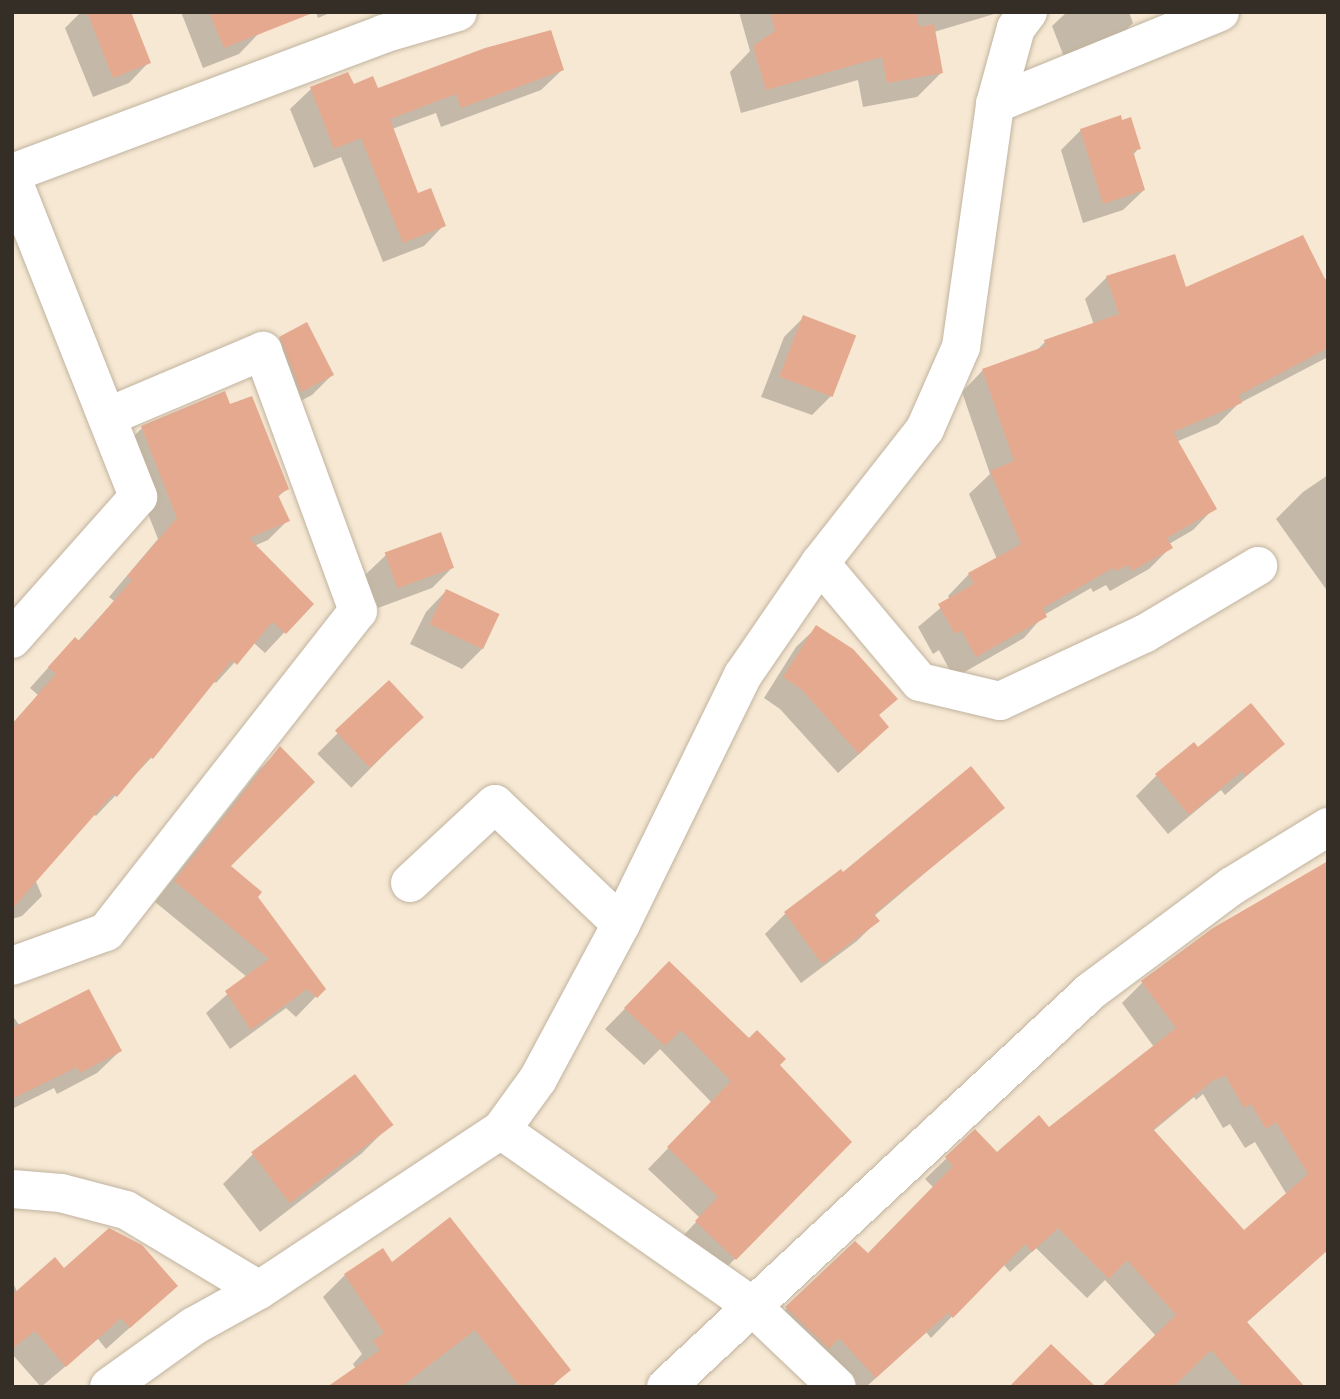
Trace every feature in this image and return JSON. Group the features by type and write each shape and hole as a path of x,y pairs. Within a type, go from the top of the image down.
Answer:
{"street":[{"path":"12,639 138,497 12,176 383,34 458,12"},
{"path":"108,1387 194,1326 259,1290 501,1130 538,1079 621,924 743,675 820,564 925,429 961,347 995,104 1016,28 1028,12"},
{"path":"995,104 1220,12"},
{"path":"12,965 106,932 358,611 263,351 107,417"},
{"path":"820,564 920,682 1000,701 1144,634 1258,566"},
{"path":"410,883 495,804 621,924"},
{"path":"666,1387 1091,991 1232,886 1328,827"},
{"path":"501,1130 751,1307 837,1387"},
{"path":"12,1189 61,1193 126,1210 259,1290"}],"building":[{"path":"87,12 131,12 151,63 113,78"},
{"path":"209,12 310,12 310,14 224,48"},
{"path":"770,12 916,12 919,27 934,24 943,73 887,83 882,57 766,90 753,46 775,31"},
{"path":"551,30 564,70 461,108 456,94 390,119 418,193 431,188 446,226 403,243 361,138 334,149 310,87 348,72 354,84 373,76 378,88 485,48"},
{"path":"1121,115 1122,120 1131,117 1141,149 1133,151 1145,190 1103,204 1080,129"},
{"path":"1303,235 1328,285 1328,348 1239,395 1242,403 1173,432 1217,509 1167,538 1173,548 1132,571 1128,565 1116,571 1113,568 1043,608 1047,617 976,657 961,630 955,634 938,604 974,584 968,573 1021,544 990,471 1014,461 982,369 1046,346 1044,340 1119,314 1106,276 1175,254 1186,287"},
{"path":"803,315 856,335 833,397 779,377"},
{"path":"307,322 334,375 301,392 279,337"},
{"path":"225,391 230,404 252,396 289,489 278,495 290,521 249,538 314,604 286,634 272,622 237,665 232,660 153,759 150,757 117,797 113,794 12,909 12,724 56,674 48,667 75,637 79,641 132,580 127,576 177,518 141,426"},
{"path":"441,532 454,568 398,588 385,553"},
{"path":"446,589 499,614 483,649 430,624"},
{"path":"816,625 853,649 898,699 879,715 889,727 859,754 801,689 783,677"},
{"path":"389,680 424,717 370,768 335,730"},
{"path":"1251,703 1285,744 1246,776 1242,771 1189,815 1155,774 1194,742 1198,747"},
{"path":"280,746 315,782 231,866 262,892 258,897 326,989 317,998 307,989 251,1030 225,991 269,959 174,881"},
{"path":"971,766 1005,808 874,914 880,921 822,964 784,912 841,869 843,872"},
{"path":"1328,861 1328,1250 1247,1322 1305,1387 1244,1387 1211,1350 1173,1387 1101,1387 1176,1315 1127,1260 1109,1279 1058,1228 1032,1252 1025,1244 953,1318 948,1313 876,1378 839,1338 829,1349 785,1307 855,1241 868,1253 953,1166 945,1157 975,1129 997,1152 1039,1115 1049,1127 1176,1028 1141,981 1213,928","holes":["1225,1075 1244,1108 1251,1104 1266,1129 1276,1122 1308,1174 1244,1230 1153,1129 1216,1078 1218,1080"]},
{"path":"669,961 749,1038 757,1030 786,1059 780,1065 852,1142 736,1260 695,1221 718,1197 667,1147 731,1081 681,1030 665,1046 624,1008"},
{"path":"89,989 122,1051 80,1073 77,1067 12,1099 12,1028"},
{"path":"355,1074 394,1125 290,1203 251,1152"},
{"path":"450,1217 571,1370 550,1387 520,1387 475,1330 401,1387 327,1387 380,1350 373,1341 384,1333 344,1274 383,1248 392,1262"},
{"path":"109,1228 142,1245 178,1286 130,1328 121,1318 66,1367 35,1331 12,1349 12,1295 55,1257 64,1268"},
{"path":"1051,1344 1096,1387 1009,1387"}]}
